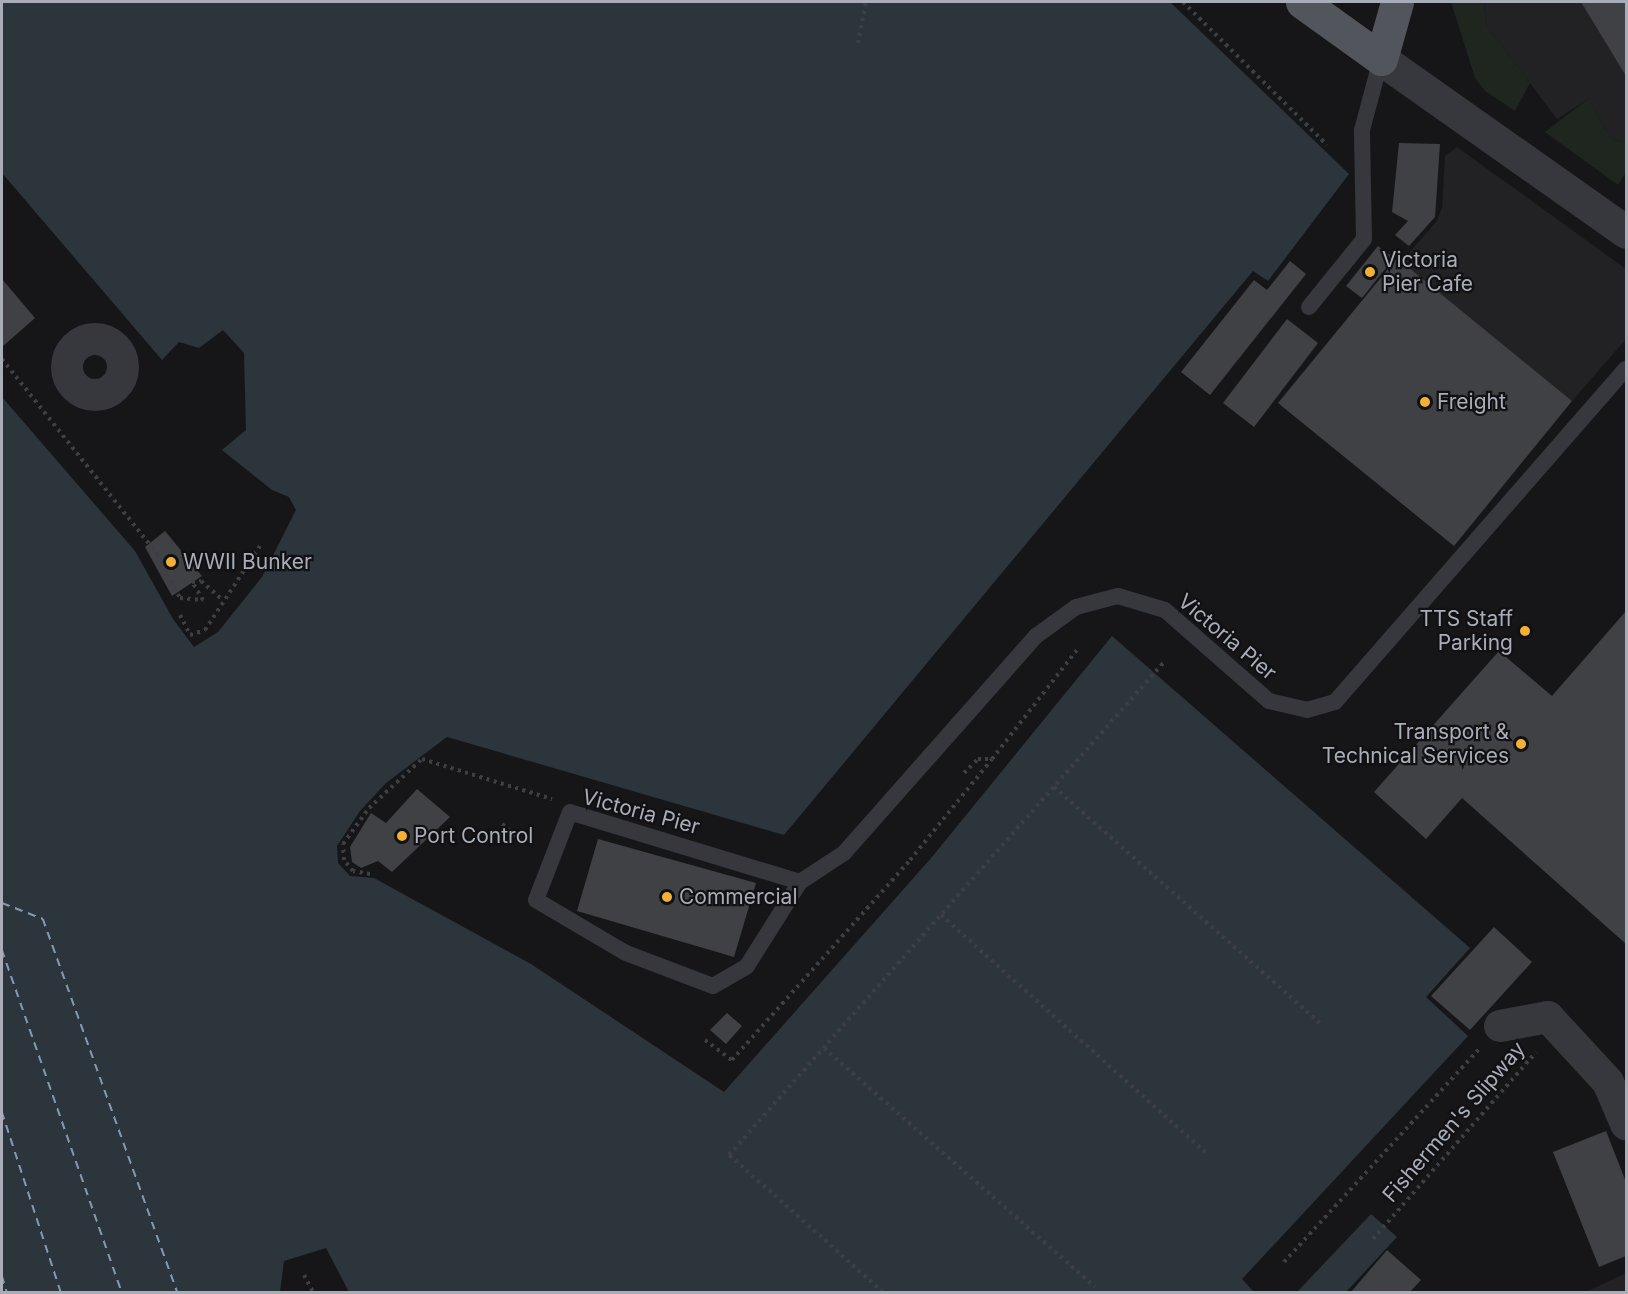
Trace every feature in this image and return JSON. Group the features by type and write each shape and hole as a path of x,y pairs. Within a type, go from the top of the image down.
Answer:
{"main road":[{"path":"1302,2 1381,59 1397,2"}],"street":[{"path":"1381,59 1626,232"},
{"path":"1500,1026 1548,1017 1558,1025 1608,1082 1626,1124"}],"lane":[{"path":"1309,307 1364,239 1362,130 1381,59"},
{"name":"Victoria Pier","path":"800,882 570,812 536,900 626,954 713,986 747,966 800,882 844,854 1036,636 1076,607 1118,596 1165,610 1269,701 1307,710 1335,702 1626,369"}],"path":[{"path":"858,43 866,2"},
{"path":"1183,2 1327,145"},
{"path":"2,359 157,554 180,598 203,600 192,582 201,581 224,601"},
{"path":"180,615 190,635 205,630 262,543"},
{"path":"705,1040 732,1060 910,860 1077,650"},
{"path":"882,1293 729,1155 1164,662"},
{"path":"370,874 353,871 345,860 344,844 369,808 422,759 543,794 570,812"},
{"path":"964,773 978,759 992,759"},
{"path":"1054,787 1323,1026"},
{"path":"502,824 524,843"},
{"path":"940,915 1207,1154"},
{"name":"Fishermen's Slipway","path":"1373,1239 1558,1025"},
{"path":"1284,1262 1500,1026"},
{"path":"824,1048 1095,1287"},
{"path":"304,1275 313,1293"}],"shaded area":[{"path":"2,2 1170,2 1349,174 1268,281 1253,271 784,835 447,737 386,783 360,811 337,846 338,863 350,876 374,878 531,964 724,1092 932,857 1112,636 1470,948 1426,997 1468,1036 1242,1279 1254,1292 349,1292 326,1248 284,1261 280,1292 2,1292 2,397 135,551 173,619 194,647 218,632 262,577 296,510 289,497 272,490 222,450 246,430 244,353 223,330 199,348 179,342 162,360 2,173"},
{"path":"1451,2 1484,2 1486,25 1530,83 1515,111 1485,91 1475,78"},
{"path":"1484,2 1626,2 1626,143 1611,139 1588,99 1557,119 1486,25"},
{"path":"1588,99 1611,139 1626,143 1626,172 1618,185 1545,132"},
{"path":"1457,147 1626,269 1626,339 1572,401 1401,262 1436,222 1442,208 1445,156"},
{"path":"1371,1214 1397,1237 1346,1292 1297,1292"},
{"path":"1626,1273 1626,1292 1586,1292"}],"building":[{"path":"1581,2 1626,2 1626,76"},
{"path":"1399,143 1440,144 1435,217 1409,246 1395,235 1408,221 1392,212"},
{"name":"Victoria Pier Cafe","path":"1378,246 1394,258 1362,298 1346,286"},
{"name":"Freight","path":"1397,258 1572,401 1454,546 1278,403"},
{"path":"1290,261 1306,274 1210,395 1181,372 1254,280 1267,290"},
{"path":"2,279 35,318 2,347"},
{"path":"1287,319 1318,343 1254,427 1223,403"},
{"name":"WWII Bunker","path":"165,531 202,576 172,596 145,547"},
{"name":"Transport & Technical Services","path":"1626,611 1626,944 1462,798 1426,839 1374,792 1499,651 1552,696"},
{"name":"Port Control","path":"417,789 450,817 392,872 378,861 361,868 352,862 350,847 371,813 386,823"},
{"name":"Commercial","path":"598,839 756,883 734,957 577,911"},
{"path":"1494,927 1532,962 1470,1030 1431,996"},
{"path":"727,1013 742,1026 726,1044 710,1030"},
{"path":"1606,1131 1626,1182 1626,1256 1599,1267 1553,1152"},
{"path":"1387,1250 1421,1280 1410,1292 1351,1292"}],"ferry route":[{"path":"2,903 43,919 177,1292"},
{"path":"2,950 122,1292"},
{"path":"2,1112 61,1292"},
{"path":"2,1276 7,1292"}],"place":[{"name":"Victoria Pier Cafe","path":"1370,272"},
{"name":"Freight","path":"1425,402"},
{"name":"WWII Bunker","path":"171,562"},
{"name":"TTS Staff Parking","path":"1525,631"},
{"name":"Transport & Technical Services","path":"1521,744"},
{"name":"Port Control","path":"402,836"},
{"name":"Commercial","path":"667,897"}]}
